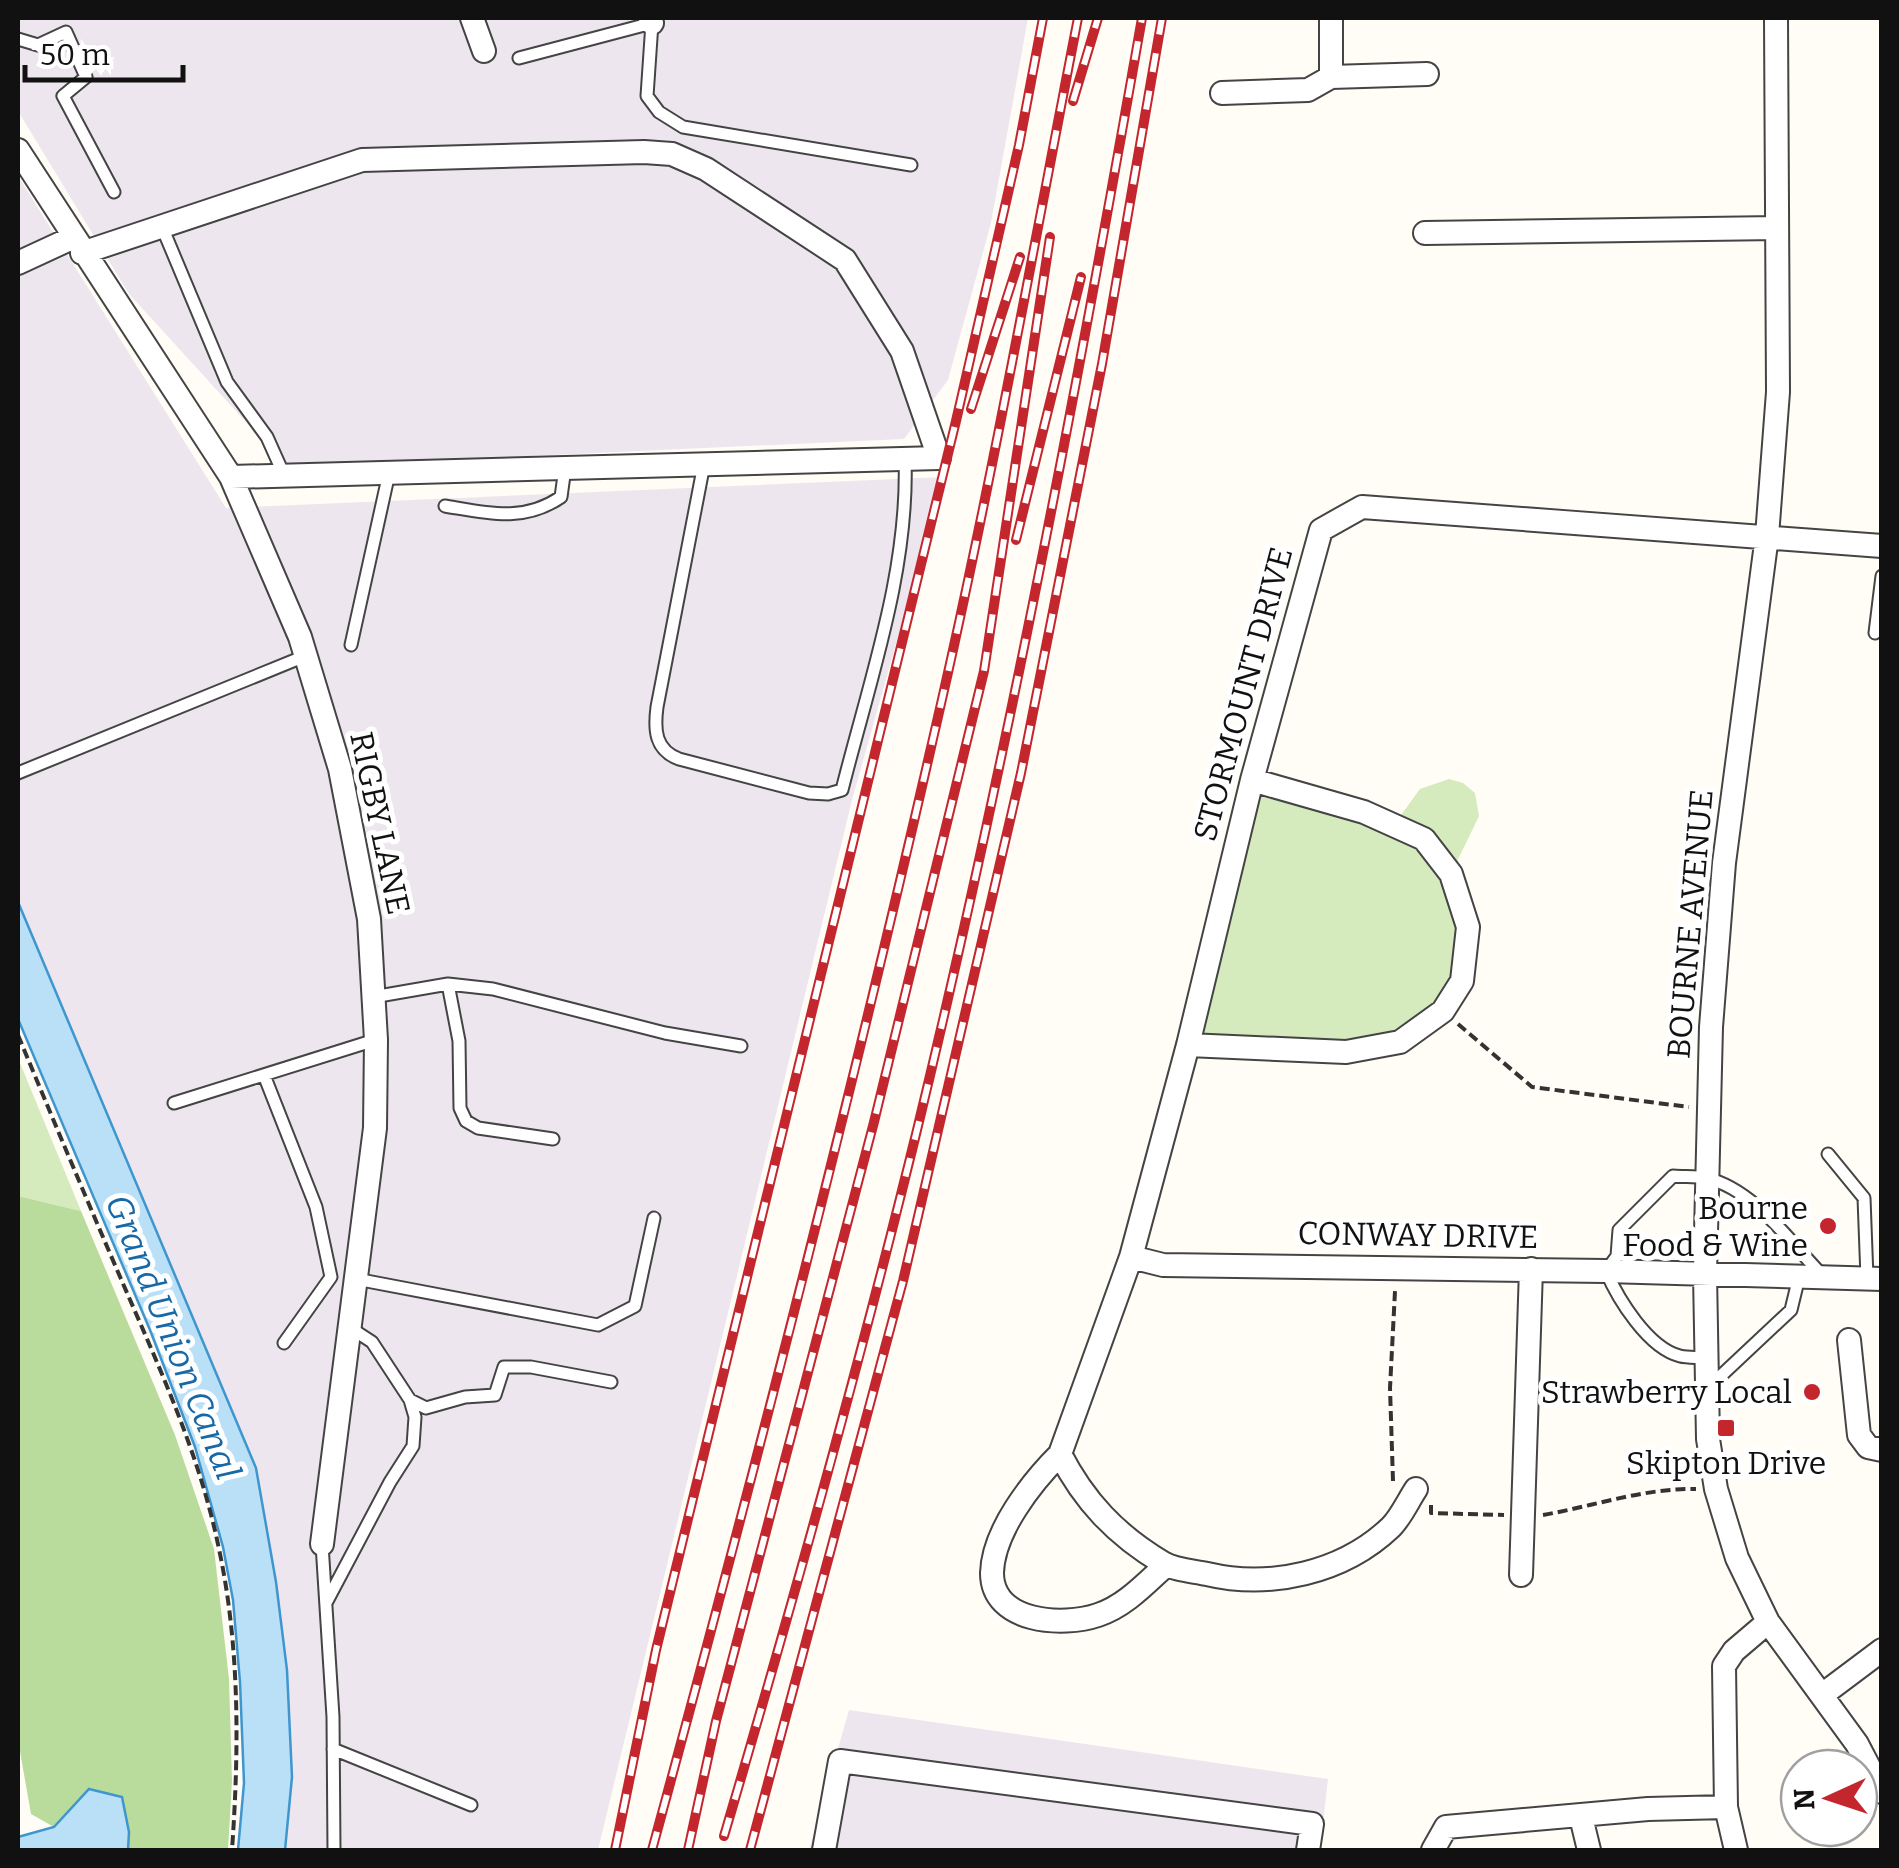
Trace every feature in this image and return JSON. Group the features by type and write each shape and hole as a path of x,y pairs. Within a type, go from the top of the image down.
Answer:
{"street":[{"path":"472,18 484,51"},
{"path":"1331,18 1332,78"},
{"name":"BOURNE AVENUE","path":"1776,18 1778,392 1767,536 1724,862 1710,1027 1705,1274 1708,1439 1716,1489 1737,1558 1768,1622 1857,1744 1882,1792"},
{"path":"1222,93 1308,90 1332,78 1427,74"},
{"name":"RIGBY LANE","path":"18,150 231,477 306,656 344,788 369,919 376,1040 375,1128 322,1544"},
{"path":"18,264 77,245 162,227 362,160 672,154 706,169 844,260 902,351 939,458 231,477"},
{"path":"1424,233 1777,228"},
{"name":"STORMOUNT DRIVE","path":"1060,1454 1131,1257 1252,780 1321,530 1362,506 1882,546"},
{"path":"1188,1044 1346,1052 1400,1042 1443,1011 1462,981 1468,926 1451,874 1424,840 1364,812 1252,780"},
{"name":"CONWAY DRIVE","path":"1131,1257 1163,1264 1874,1278"},
{"path":"1521,1575 1531,1270"},
{"path":"1849,1340 1859,1434 1868,1447 1882,1450"},
{"path":"1166,1565 1129,1600 1096,1616 1040,1620 1016,1614 1001,1599 992,1574 1014,1510 1036,1478 1060,1454 1080,1492 1112,1526 1166,1565 1238,1582 1306,1574 1345,1560 1392,1526 1416,1489"},
{"path":"1736,1850 1726,1807 1724,1666 1734,1650 1768,1622"},
{"path":"1822,1695 1882,1650"},
{"path":"824,1850 840,1760 1312,1824 1308,1850"},
{"path":"1433,1850 1446,1827 1648,1809 1726,1807"},
{"path":"1580,1817 1589,1850"}],"lane":[{"path":"520,58 651,20 647,96 659,112 683,127 910,165"},
{"path":"18,39 38,45 66,32 86,76 63,96 114,192"},
{"path":"162,227 227,382 267,437 284,476"},
{"path":"704,464 657,707 656,734 660,746 667,755 679,759 809,793 828,794 842,790 898,565 906,501 905,459"},
{"path":"445,506 501,516 546,508 561,497 565,468"},
{"path":"351,645 390,473"},
{"path":"1875,633 1882,576"},
{"path":"18,773 306,656"},
{"path":"373,997 448,984 494,990 664,1033 741,1046"},
{"path":"448,984 459,1041 460,1108 466,1121 478,1128 552,1139"},
{"path":"174,1103 376,1040"},
{"path":"264,1075 316,1207 331,1277 284,1343"},
{"path":"1828,1154 1864,1198 1874,1278"},
{"path":"1706,1358 1678,1356 1659,1343 1621,1305 1606,1270 1617,1256 1619,1230 1674,1176 1707,1178 1734,1190 1758,1208 1824,1278"},
{"path":"356,1279 598,1325 635,1306 654,1218"},
{"path":"1707,1389 1791,1310 1800,1277"},
{"path":"326,1603 413,1446 415,1417 410,1400 372,1342 349,1328"},
{"path":"410,1400 426,1408 465,1397 496,1395 504,1367 611,1382"},
{"path":"322,1544 334,1749 334,1850"},
{"path":"334,1749 471,1804"}],"path":[{"path":"1443,1011 1532,1087 1708,1109"},
{"path":"18,1035 156,1360 207,1496 228,1600 234,1678 237,1781 232,1850"},
{"path":"1397,1268 1390,1388 1394,1489 1416,1489 1431,1500 1431,1512 1524,1516 1676,1488 1716,1489"}],"shaded area":[{"path":"18,18 1028,18 991,223 948,380 904,439 287,467 129,294 18,111"},
{"path":"18,176 226,508 943,477 852,800 598,1850 285,1850 292,1777 287,1670 276,1582 18,902"},
{"path":"849,1710 1328,1779 1320,1850 809,1850"}],"green space":[{"path":"1449,779 1463,783 1475,793 1479,816 1451,874 1468,927 1462,981 1400,1042 1188,1045 1252,780 1393,826 1420,789"},
{"path":"18,1058 81,1211 18,1196"},
{"path":"18,1196 81,1211 175,1435 214,1549 229,1679 232,1781 228,1850 128,1850 129,1832 54,1827 31,1814 18,1740"}],"water":[{"name":"Grand Union Canal","path":"18,902 256,1468 287,1670 292,1777 285,1850 238,1850 244,1783 240,1682 233,1600 223,1547 195,1447 150,1330 18,1019"},
{"path":"89,1789 122,1797 129,1832 128,1850 18,1850 18,1837 54,1827"}],"railway":[{"path":"615,1850 656,1650 956,421 1019,145 1043,18"},
{"path":"652,1850 805,1270 945,686 1078,18"},
{"path":"1073,101 1098,18"},
{"path":"724,1836 849,1396 950,992 1038,576 1142,18"},
{"path":"750,1850 903,1281 1021,773 1102,364 1162,18"},
{"path":"688,1850 716,1721 874,1122 984,671 1050,237"},
{"path":"971,409 1020,257"},
{"path":"1016,540 1081,277"}],"place":[{"name":"Bourne Food & Wine","path":"1828,1226"},
{"name":"Strawberry Local","path":"1812,1392"},
{"name":"Skipton Drive","path":"1726,1428"}]}
